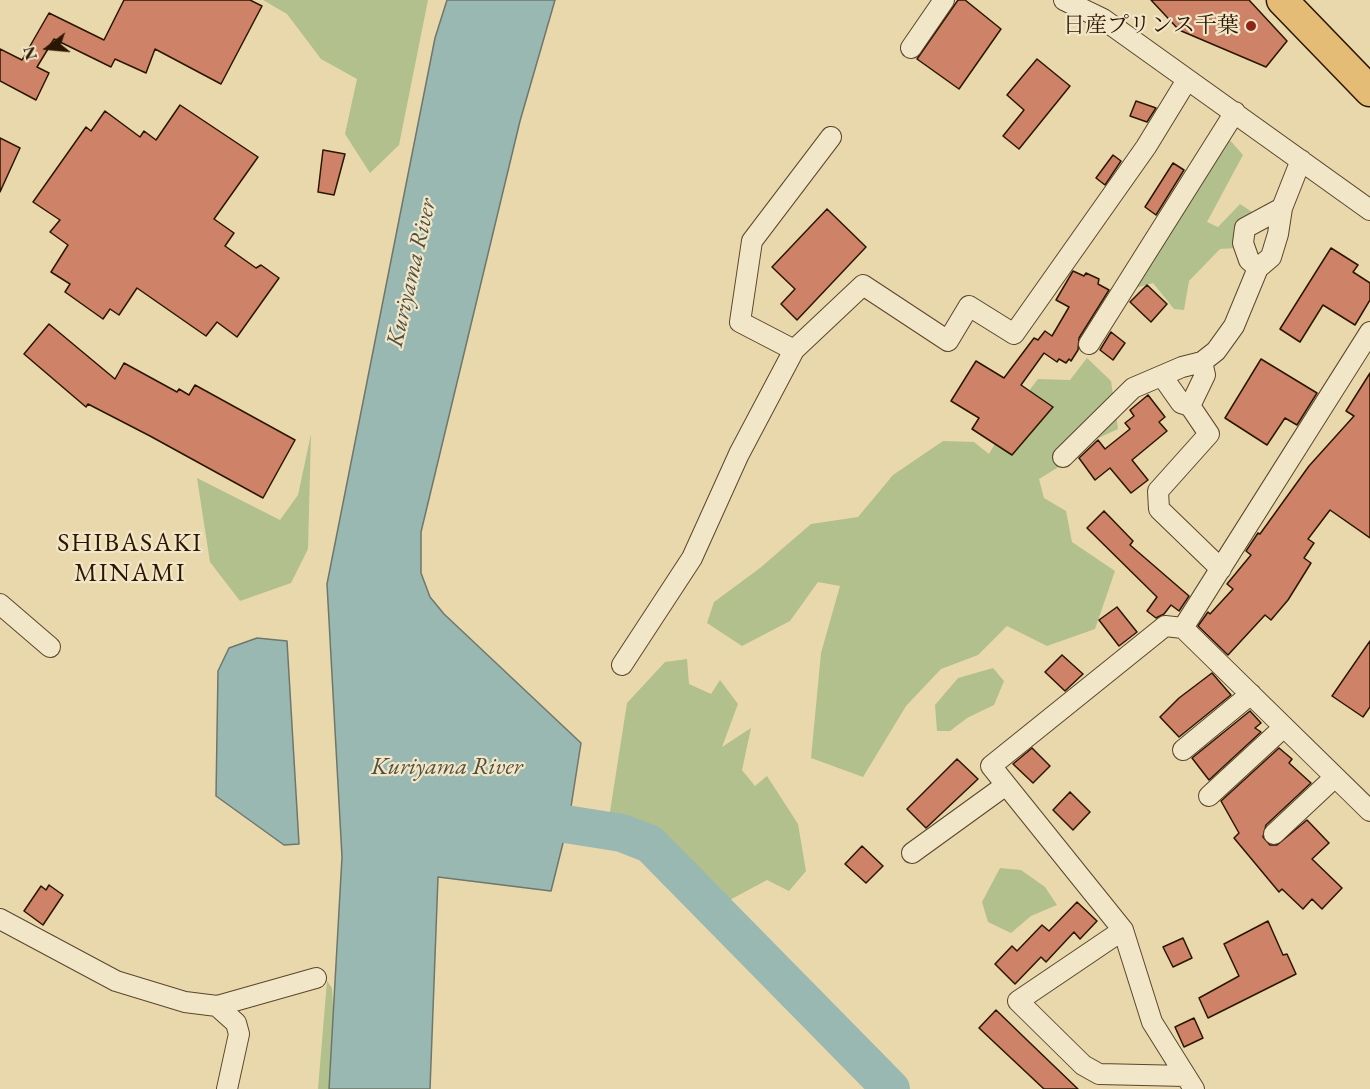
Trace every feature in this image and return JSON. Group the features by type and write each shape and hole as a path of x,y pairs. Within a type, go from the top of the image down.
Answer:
{"highway":[{"path":"1282,0 1370,91"}],"street":[{"path":"911,48 944,0"},
{"path":"1064,0 1102,19 1370,210"},
{"path":"622,665 692,558 739,454 794,350 863,285 948,341 969,306 1014,334 1146,147 1187,80"},
{"path":"1089,344 1235,112"},
{"path":"794,350 740,322 752,241 831,137"},
{"path":"1063,457 1133,388 1202,362 1216,351 1234,326 1258,268 1271,257 1282,208 1301,160"},
{"path":"1258,268 1249,260 1243,243 1245,228 1282,208"},
{"path":"1184,628 1370,332"},
{"path":"1190,406 1205,375 1202,362"},
{"path":"1162,376 1181,404 1190,406 1209,435 1158,491 1159,509 1221,569"},
{"path":"0,604 50,647"},
{"path":"1190,1083 1152,1022 1123,930 991,766 1165,627 1184,628 1370,812"},
{"path":"1183,750 1251,694"},
{"path":"1209,796 1284,727"},
{"path":"1274,834 1335,777"},
{"path":"912,853 1006,785"},
{"path":"0,919 116,981 185,1002 216,1006 316,978"},
{"path":"1123,930 1018,1001 1083,1065 1099,1074 1190,1083"},
{"path":"216,1006 236,1023 238,1034 227,1089"}],"green space":[{"path":"263,0 428,0 399,145 370,173 345,134 357,79 321,59 287,14"},
{"path":"1228,138 1243,155 1207,222 1218,227 1240,204 1252,212 1251,231 1237,248 1220,249 1189,281 1184,310 1174,309 1153,283 1135,288"},
{"path":"1087,358 1111,381 1118,429 1081,446 1065,463 1039,479 1044,498 1066,511 1072,542 1115,571 1095,629 1047,646 1007,626 978,655 941,669 906,706 863,777 811,758 821,653 840,586 818,582 790,621 742,646 707,623 714,602 760,568 811,524 858,517 893,475 943,441 974,442 989,454 1015,409 1038,379 1070,380"},
{"path":"311,434 308,549 291,583 240,601 210,562 197,478 280,520 298,495"},
{"path":"687,659 689,684 711,694 720,680 738,704 722,747 751,728 742,770 755,786 767,776 798,824 806,871 789,891 767,880 726,902 662,844 609,818 627,703 665,662"},
{"path":"993,668 1004,681 994,705 967,718 950,731 937,731 935,705 958,678"},
{"path":"1000,868 1021,870 1045,887 1057,905 1031,916 1011,933 988,922 982,902"},
{"path":"327,981 332,988 335,1042 329,1089 318,1089"}],"water":[{"name":"Kuriyama River","path":"447,0 555,0 520,121 421,532 421,573 430,597 444,614 581,743 570,813 586,818 581,837 564,839 551,891 438,877 430,1089 329,1089 342,857 327,584 435,38"},
{"path":"257,638 287,641 299,844 284,845 216,796 218,671 229,648"}],"building":[{"path":"124,0 250,0 262,6 221,84 155,49 146,73 115,59 111,67 54,39 37,67 49,73 36,100 0,81 0,49 22,60 49,13 104,40"},
{"path":"958,0 965,0 1001,29 959,89 917,59"},
{"path":"1151,0 1249,0 1287,41 1266,67 1179,30"},
{"path":"1037,59 1070,86 1019,149 1003,136 1024,110 1007,95"},
{"path":"1136,101 1156,108 1147,122 1130,116"},
{"path":"180,105 258,157 214,219 234,233 225,246 256,268 261,265 279,278 237,337 217,322 206,336 137,288 119,315 110,309 103,319 65,292 70,284 51,272 68,245 50,232 60,220 33,202 86,127 91,131 105,111 140,137 144,131 156,140"},
{"path":"0,138 20,148 0,192"},
{"path":"323,150 345,154 334,195 318,192"},
{"path":"1113,155 1121,161 1105,185 1096,178"},
{"path":"1173,163 1184,170 1156,215 1145,207"},
{"path":"827,209 866,247 797,320 781,304 795,289 772,267"},
{"path":"1331,248 1358,265 1353,272 1370,283 1370,300 1355,325 1323,305 1300,342 1280,329"},
{"path":"1073,271 1084,276 1086,273 1099,279 1098,284 1109,290 1079,338 1078,350 1071,361 1069,359 1066,363 1059,359 1057,362 1044,353 1021,385 1053,407 1012,455 972,429 979,418 951,401 976,361 1004,378 1034,338 1038,340 1045,331 1052,336 1069,307 1056,300"},
{"path":"1147,285 1167,304 1151,322 1130,302"},
{"path":"49,324 115,379 124,363 177,392 179,389 189,395 195,385 295,440 263,498 88,404 86,407 24,354"},
{"path":"1111,332 1125,343 1113,360 1100,350"},
{"path":"1261,359 1317,393 1297,425 1285,418 1267,445 1225,418"},
{"path":"1370,373 1370,538 1330,510 1308,539 1314,543 1304,558 1311,563 1288,600 1271,620 1265,615 1228,655 1198,626 1208,612 1210,614 1233,589 1227,584 1251,555 1246,551 1258,533 1260,534 1309,466 1354,416 1346,411"},
{"path":"1148,395 1165,417 1159,422 1167,431 1132,460 1148,480 1131,493 1110,468 1095,480 1079,458 1098,440 1105,449 1130,429 1125,423 1134,416 1130,410"},
{"path":"1104,511 1133,541 1130,545 1189,596 1179,611 1171,605 1164,614 1156,618 1147,611 1157,597 1087,528"},
{"path":"1117,607 1137,632 1119,646 1099,620"},
{"path":"1370,641 1370,707 1363,717 1332,696"},
{"path":"1062,655 1083,674 1065,691 1045,672"},
{"path":"1212,673 1231,695 1179,737 1160,717 1179,698"},
{"path":"1250,711 1261,723 1255,728 1261,732 1209,780 1192,758"},
{"path":"1032,748 1050,766 1033,783 1013,764"},
{"path":"1279,748 1292,759 1289,763 1311,783 1266,825 1263,837 1270,845 1277,845 1307,820 1329,843 1312,859 1342,888 1322,909 1312,899 1303,909 1282,889 1279,892 1234,838 1239,833 1221,801"},
{"path":"957,759 978,779 926,828 907,809"},
{"path":"1070,792 1090,812 1073,830 1053,810"},
{"path":"862,846 883,866 866,883 845,864"},
{"path":"49,885 63,895 43,925 24,911 41,886 46,890"},
{"path":"1077,902 1097,921 1080,939 1074,932 1046,962 1041,957 1015,984 995,964 1012,946 1017,951 1042,925 1049,931"},
{"path":"1268,921 1283,955 1287,954 1296,974 1208,1018 1199,998 1239,976 1224,944"},
{"path":"1183,938 1192,958 1173,967 1163,947"},
{"path":"996,1010 1078,1089 1044,1089 979,1028"},
{"path":"1194,1018 1203,1038 1184,1047 1175,1027"}],"waterway":[{"path":"534,819 622,833 650,844 891,1089"}],"place":[{"name":"日産プリンス千葉","path":"1251,26"}],"district":[{"name":"SHIBASAKI MINAMI","path":"130,559"}]}
